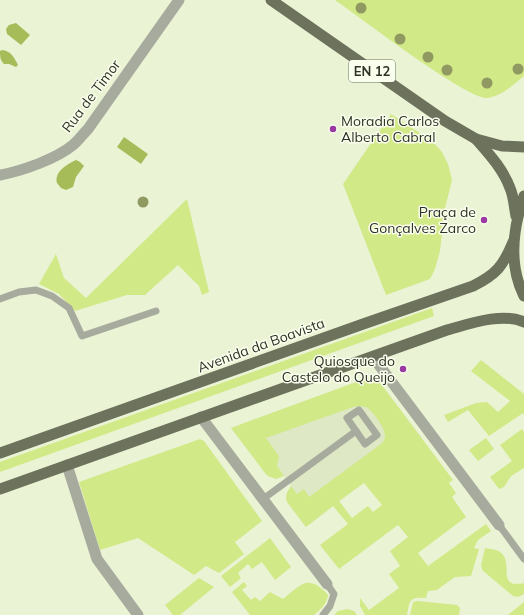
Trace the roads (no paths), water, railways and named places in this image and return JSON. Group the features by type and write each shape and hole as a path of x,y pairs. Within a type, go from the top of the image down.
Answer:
{"main road":[{"name":"EN 12","path":"271,0 445,121 476,138 502,146 524,147"},
{"name":"EN 12","path":"476,138 504,175 511,189 517,218"},
{"name":"EN 12","path":"524,196 517,218 513,242 515,268 524,296"},
{"name":"Avenida da Boavista","path":"0,453 473,286 486,280 498,270 513,242"},
{"path":"0,489 447,330 495,318 519,320 524,322"}],"street":[{"name":"Rua de Timor","path":"0,175 11,173 57,156 73,145 88,129 180,0"},
{"path":"373,357 499,525"},
{"path":"201,417 327,584"},
{"path":"67,465 97,560 138,615"}],"lane":[{"path":"0,299 19,292 36,290 52,296 69,308 82,336 156,311"},
{"path":"359,410 377,436 365,444 356,431 347,418 359,410"},
{"path":"263,499 356,431"},
{"path":"499,525 524,559"},
{"path":"323,615 330,606 334,594 327,584"}],"place":[{"name":"Moradia Carlos Alberto Cabral","path":"333,129"},
{"name":"Praça de Gonçalves Zarco","path":"484,220"},
{"name":"Quiosque do Castelo do Queijo","path":"403,369"}]}
